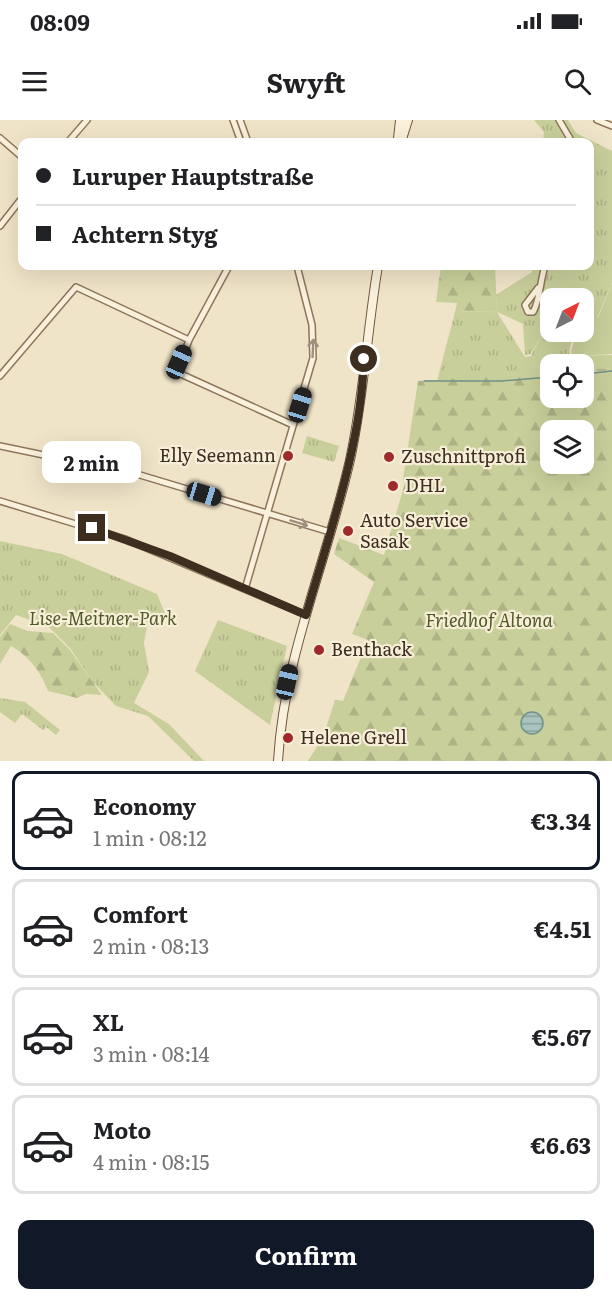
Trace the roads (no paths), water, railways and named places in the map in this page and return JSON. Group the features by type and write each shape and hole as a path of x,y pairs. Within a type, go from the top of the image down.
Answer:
{"main road":[{"path":"399,138 400,120"},
{"path":"401,138 408,120"},
{"path":"278,761 284,699 348,467 357,419 366,339 377,270"}],"street":[{"path":"71,138 87,120"},
{"path":"233,120 240,138"},
{"path":"240,120 247,138"},
{"path":"559,120 570,138"},
{"path":"597,120 612,126"},
{"path":"0,138 18,154"},
{"path":"0,226 18,203"},
{"path":"227,270 189,340 179,362 180,373 293,425"},
{"path":"245,589 311,368 314,341 310,311 298,270"},
{"path":"538,288 544,270"},
{"path":"0,376 76,287 189,340"},
{"path":"0,446 140,475 330,532"},
{"path":"0,501 125,539 306,615"}],"water":[{"path":"532,712 540,715 543,723 540,731 532,734 524,731 521,723 524,715"}],"waterway":[{"path":"594,373 612,371"},
{"path":"424,381 502,381 540,378"}],"place":[{"name":"Elly Seemann","path":"288,456"},
{"name":"Zuschnittprofi","path":"389,457"},
{"name":"DHL","path":"393,486"},
{"name":"Auto Service Sasak","path":"348,531"},
{"name":"Benthack","path":"319,650"},
{"name":"Helene Grell","path":"288,738"}],"park label":[{"name":"Lise-Meitner-Park","path":"103,619"},
{"name":"Friedhof Altona","path":"489,621"}]}
